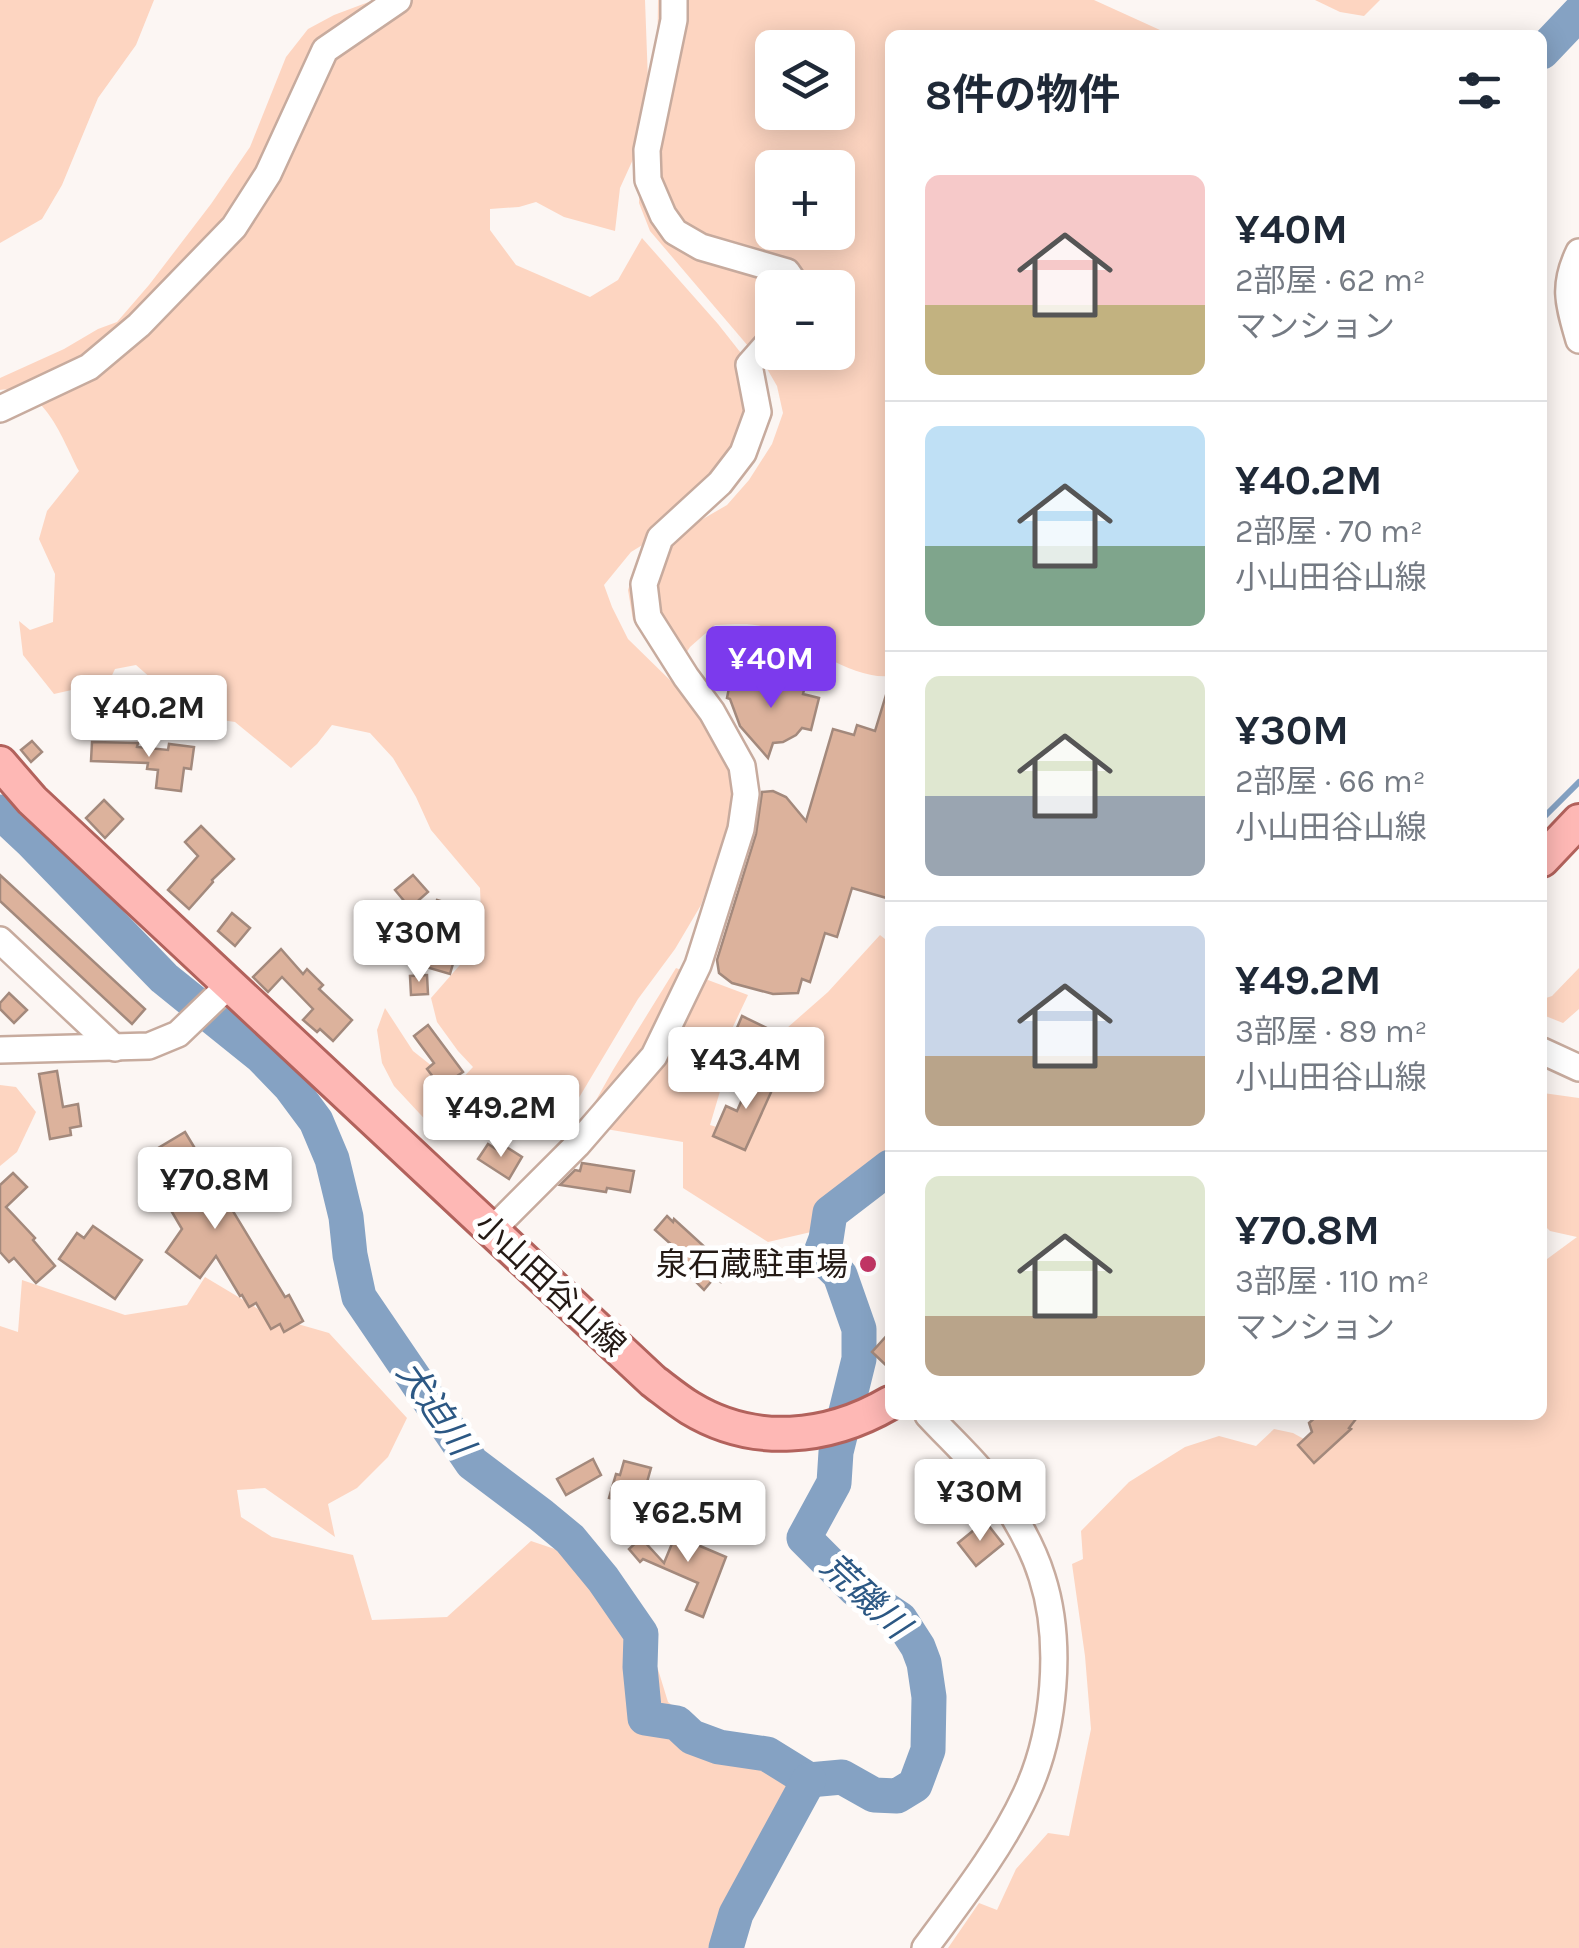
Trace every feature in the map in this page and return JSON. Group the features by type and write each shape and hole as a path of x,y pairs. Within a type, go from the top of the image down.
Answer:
{"main road":[{"name":"小山田谷山線","path":"0,763 32,800 492,1231 653,1380 691,1408 713,1420 790,1436 844,1425 878,1409"},
{"path":"1547,855 1579,821"}],"street":[{"path":"0,409 89,366 139,326 234,227 268,174 325,50 398,0"},
{"path":"674,0 674,20 647,150 648,180 675,232 701,247 780,270"},
{"path":"1579,252 1568,278 1579,340"},
{"path":"492,1231 577,1146 654,1056 698,965 741,830 746,794 742,766 712,712 648,617 644,584 660,538 720,482 743,453 758,412 749,366 755,359"},
{"path":"0,940 115,1048"},
{"path":"0,1050 149,1046 178,1034 229,985"},
{"path":"1547,1053 1579,1068"},
{"path":"925,1948 990,1857 1028,1792 1050,1721 1054,1676 1051,1626 1042,1577 1021,1528 998,1493 932,1420"}],"shaded area":[{"path":"0,0 154,0 136,45 98,98 62,185 42,219 0,243"},
{"path":"374,0 645,0 648,81 635,155 620,188 615,231 564,217 536,202 490,209 490,230 516,265 590,297 618,280 642,238 763,381 773,414 758,450 727,493 631,552 604,585 628,639 673,683 709,728 731,776 736,804 701,905 675,949 638,999 562,1126 530,1136 503,1121 459,1140 433,1128 394,1086 382,1063 377,1030 385,1008 413,1051 456,1085 473,1067 437,1022 431,998 466,958 481,913 480,888 431,830 393,758 370,733 332,725 291,768 235,722 194,716 136,665 115,669 103,694 76,689 54,694 23,655 19,621 30,630 53,622 55,574 39,539 47,511 79,471 40,404 16,390 0,390 0,378 117,322 211,204 250,147 286,57 308,29"},
{"path":"658,0 1094,0 1160,30 885,30 885,676 861,672 771,629 751,625 715,625 683,658 633,620 628,590 637,562 727,505 772,444 783,413 777,386 768,370 855,370 855,270 755,270 755,354 650,231 639,203 640,173 657,75"},
{"path":"1315,0 1380,0 1364,16 1340,12"},
{"path":"880,935 885,939 885,1160 867,1191 824,1229 768,1242 683,1188 683,1142 582,1125 676,968 748,995 731,1031 766,1044 740,1092 721,1088 710,1125 747,1136 782,1065 787,1028 828,992"},
{"path":"1579,968 1579,1009 1563,1023 1547,1017 1547,998"},
{"path":"0,1085 16,1087 36,1112 17,1152 0,1166"},
{"path":"1547,1094 1579,1098 1579,1948 948,1948 979,1903 997,1910 1016,1869 1048,1833 1069,1836 1091,1729 1072,1564 1083,1559 1081,1531 1129,1482 1185,1447 1219,1436 1256,1446 1274,1429 1293,1433 1313,1444 1341,1420 1547,1420 1547,1259 1577,1237 1550,1231"},
{"path":"205,1277 270,1316 329,1333 407,1418 388,1457 357,1488 328,1504 335,1537 265,1488 237,1490 241,1517 272,1537 353,1555 372,1620 447,1617 531,1541 614,1569 637,1601 668,1702 715,1739 779,1745 799,1761 803,1787 753,1862 736,1904 726,1948 0,1948 0,1326 18,1332 22,1280 125,1315 187,1305"}],"building":[{"path":"731,678 755,684 756,679 804,690 803,694 819,698 811,730 802,728 783,742 773,743 768,758 740,726 727,698"},
{"path":"885,698 885,898 852,888 837,937 825,933 810,982 802,979 798,993 773,994 732,983 719,973 717,960 756,834 762,792 773,791 786,797 806,821 833,729 854,735 857,725 875,731"},
{"path":"32,741 42,752 31,762 21,750"},
{"path":"92,742 138,743 137,747 168,750 169,744 194,747 191,769 184,768 181,791 156,788 158,770 147,769 148,763 91,761"},
{"path":"104,800 123,819 105,838 86,818"},
{"path":"201,826 234,859 189,909 168,890 198,856 185,842"},
{"path":"0,875 145,1009 132,1024 0,901"},
{"path":"413,875 428,892 410,908 395,890"},
{"path":"437,900 464,908 450,974 419,965"},
{"path":"232,913 250,928 235,946 218,931"},
{"path":"281,949 303,974 307,969 323,985 319,989 352,1020 333,1041 303,1020 313,1009 282,977 268,992 253,977"},
{"path":"427,975 428,994 411,995 410,976"},
{"path":"9,993 27,1010 14,1023 0,1009"},
{"path":"742,1016 769,1029 758,1054 731,1042"},
{"path":"428,1025 463,1072 457,1076 462,1083 447,1095 427,1069 434,1063 414,1036"},
{"path":"755,1070 777,1079 745,1150 713,1136 726,1106 737,1111"},
{"path":"57,1071 63,1107 78,1104 81,1126 70,1128 71,1135 50,1139 39,1074"},
{"path":"185,1132 303,1321 284,1332 280,1324 271,1329 256,1303 249,1307 216,1256 200,1278 166,1252 182,1229 146,1168 161,1159 155,1150"},
{"path":"500,1143 522,1157 509,1179 478,1159 488,1144 496,1149"},
{"path":"582,1163 634,1171 630,1192 560,1185 575,1170 580,1171"},
{"path":"13,1173 27,1187 6,1207 55,1266 36,1283 14,1258 9,1262 0,1252 0,1185"},
{"path":"667,1216 731,1271 721,1282 715,1277 704,1290 671,1257 674,1254 669,1248 673,1246 655,1230"},
{"path":"93,1226 142,1260 115,1299 59,1259 77,1233 84,1238"},
{"path":"885,1338 885,1364 872,1352"},
{"path":"1355,1420 1351,1429 1314,1463 1298,1445 1312,1432 1309,1423"},
{"path":"593,1459 601,1475 566,1495 557,1479"},
{"path":"624,1461 651,1468 640,1507 609,1498"},
{"path":"985,1521 1003,1544 976,1566 958,1543"},
{"path":"692,1527 706,1533 700,1546 726,1557 703,1617 686,1610 698,1583 643,1559 640,1562 629,1549 641,1538 664,1563 678,1529 689,1533"}],"waterway":[{"name":"荒磯川","path":"1547,47 1579,13"},
{"path":"1547,814 1579,782"},
{"name":"犬迫川","path":"0,812 164,978 262,1057 316,1121 332,1159 359,1297 472,1463 570,1539 641,1634 645,1718 677,1723 692,1737 719,1747 767,1754 809,1780"},
{"name":"荒磯川","path":"809,1780 842,1777 874,1795 897,1796 915,1785 928,1750 929,1697 918,1647 900,1619 855,1589 804,1538 834,1483 836,1452 859,1359 859,1329 840,1275 820,1255 830,1213 885,1171"},
{"name":"犬迫川","path":"726,1948 736,1914 809,1780"}],"place":[{"name":"泉石蔵駐車場","path":"868,1264"}]}
